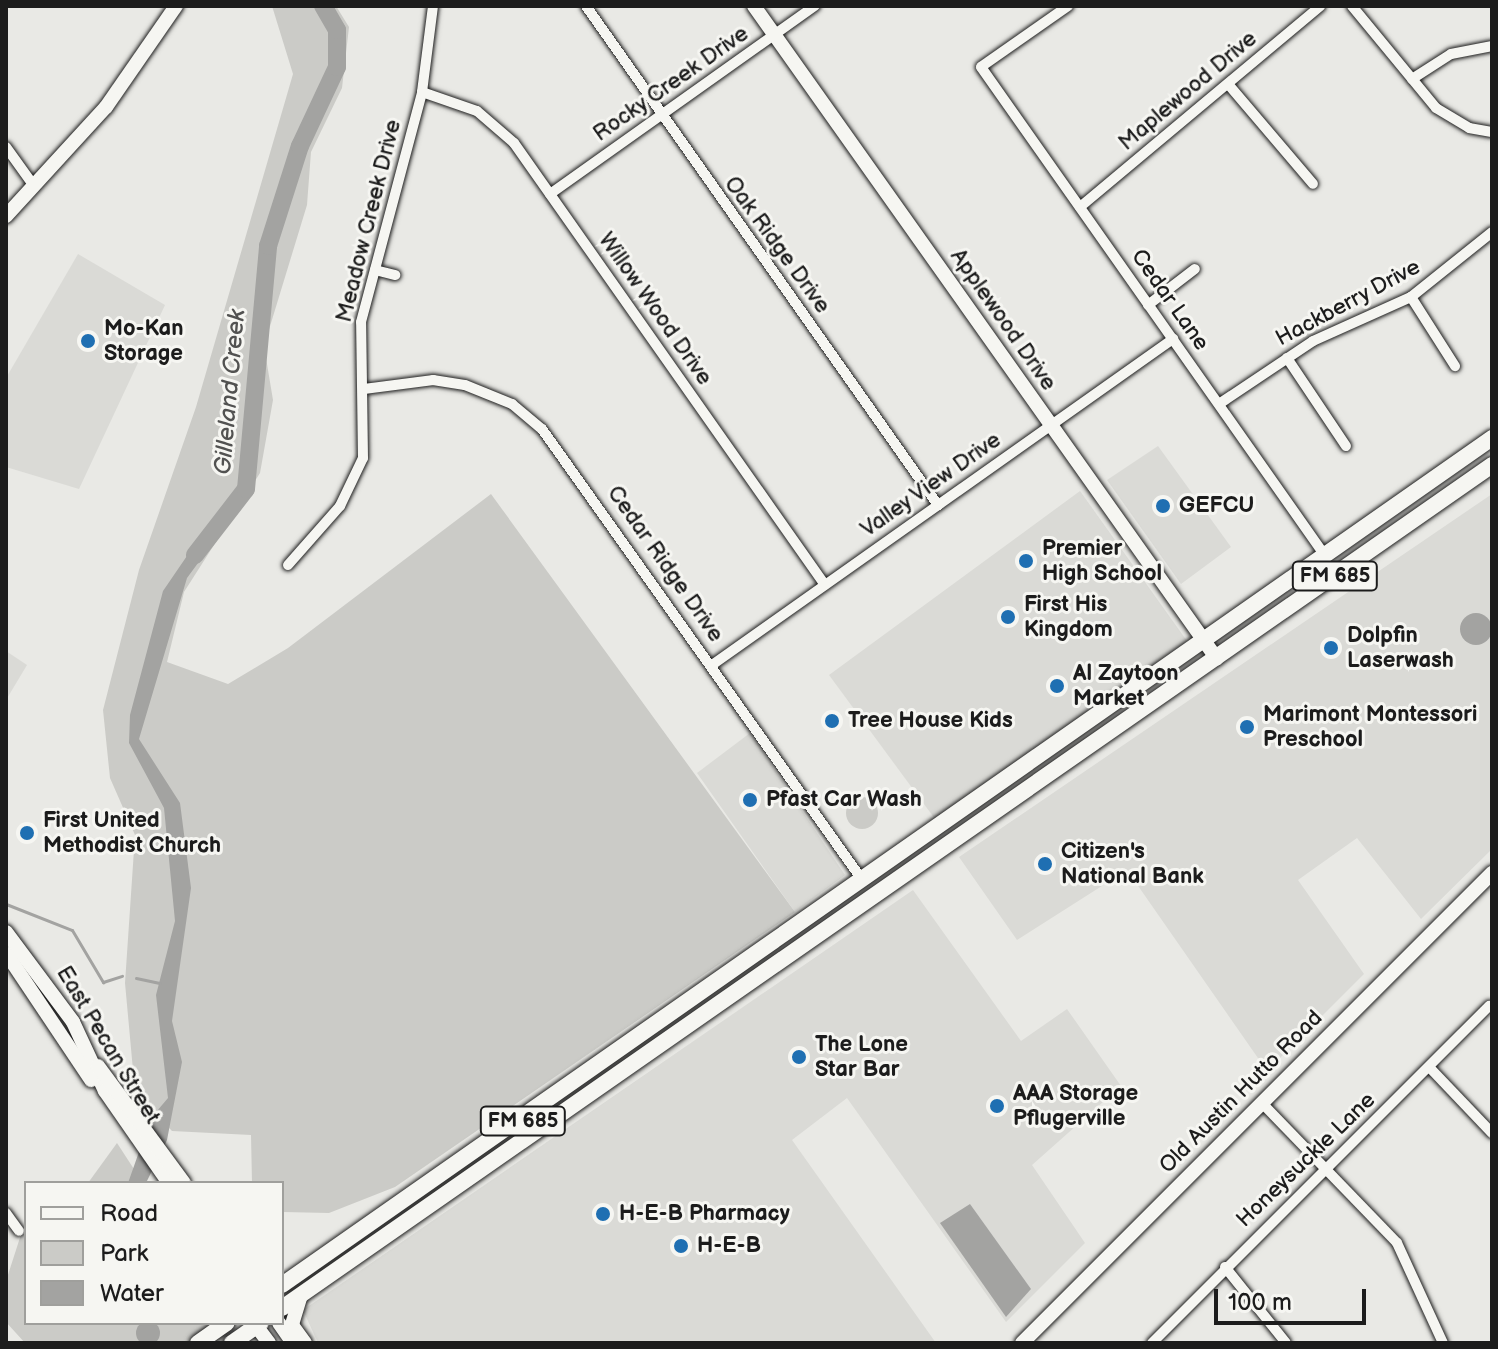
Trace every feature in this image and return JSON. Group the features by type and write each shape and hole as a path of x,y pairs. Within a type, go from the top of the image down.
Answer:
{"main road":[{"name":"FM 685","path":"284,1284 1205,643 1492,438"},
{"name":"FM 685","path":"284,1307 1492,465"},
{"path":"198,1343 224,1325"},
{"path":"233,1342 258,1325"}],"street":[{"path":"6,216 131,75 176,6"},
{"name":"Meadow Creek Drive","path":"288,565 357,476 368,437 361,322 422,92 433,6"},
{"name":"Oak Ridge Drive","path":"586,6 660,116 938,505"},
{"name":"Applewood Drive","path":"754,6 1217,659"},
{"name":"Rocky Creek Drive","path":"550,194 815,6"},
{"name":"Cedar Lane","path":"1068,6 981,67 1326,557"},
{"name":"Maplewood Drive","path":"1080,207 1320,6"},
{"path":"1352,6 1445,116 1492,132"},
{"path":"1412,79 1451,54 1492,46"},
{"path":"1228,84 1313,184"},
{"name":"Willow Wood Drive","path":"422,92 477,111 499,128 550,194 825,585"},
{"path":"6,147 34,186"},
{"name":"Hackberry Drive","path":"1219,404 1287,358 1411,297 1492,232"},
{"path":"1148,305 1195,269"},
{"path":"375,270 395,275"},
{"path":"1411,297 1455,366"},
{"name":"Valley View Drive","path":"712,665 1173,339"},
{"path":"1287,358 1346,446"},
{"name":"Cedar Ridge Drive","path":"364,389 433,380 465,385 530,417 712,665 863,881"},
{"name":"Old Austin Hutto Road","path":"1022,1343 1492,873"},
{"name":"East Pecan Street","path":"6,932 73,1022 89,1058"},
{"path":"762,953 772,969"},
{"name":"East Pecan Street","path":"7,956 126,1118"},
{"name":"Honeysuckle Lane","path":"1152,1343 1489,1006"},
{"path":"61,1029 89,1058 126,1118 172,1181"},
{"path":"1430,1068 1492,1133"},
{"path":"1262,1103 1397,1243 1443,1343"},
{"path":"6,1213 19,1231"},
{"path":"1225,1267 1286,1343"},
{"path":"301,1295 292,1325 305,1343"},
{"path":"261,1325 283,1343"},
{"path":"280,1325 293,1343"}],"shaded area":[{"name":"Mo-Kan Storage","path":"78,254 165,305 79,489 6,467 6,378"},
{"path":"1158,446 1231,547 1181,584 1107,480"},
{"path":"1080,491 1187,641 935,819 829,675"},
{"path":"1492,494 1492,849 1421,919 1357,838 1298,880 1364,974 1267,1071 1127,870 1017,940 959,857"},
{"path":"6,651 27,665 6,700"},
{"path":"750,733 845,875 795,912 697,773"},
{"path":"913,890 1021,1041 1067,1009 1121,1086 1032,1165 1085,1243 1006,1322 847,1098 792,1140 936,1343 318,1343 303,1310"}],"green space":[{"path":"272,6 336,6 349,27 342,88 311,152 307,205 264,346 273,400 260,473 184,592 167,662 228,684 288,648 491,494 795,912 395,1187 329,1213 284,1212 284,1181 252,1181 251,1135 172,1131 135,1092 125,983 135,835 110,778 103,710 139,570 196,407 293,74"},
{"path":"862,797 873,802 878,813 873,824 862,829 851,824 846,813 851,802"},
{"path":"117,1143 142,1181 89,1181"},
{"path":"24,1225 24,1325 225,1325 230,1343 25,1343 6,1322 6,1281"}],"water":[{"path":"204,531 212,544 187,578 139,739 180,803 191,888 172,1021 182,1062 167,1140 147,1181 129,1181 151,1118 168,1098 156,995 175,921 164,808 129,743 130,715 163,591"},
{"path":"1476,613 1487,618 1492,629 1487,640 1476,645 1465,640 1460,629 1465,618"},
{"path":"970,1204 1031,1289 1006,1317 940,1223"},
{"path":"140,1325 156,1325 159,1337 152,1344 144,1344 137,1337"}],"waterway":[{"name":"Gilleland Creek","path":"195,555 246,489 268,246 300,146 337,67 337,30 323,6"},
{"path":"6,904 72,930 103,982 122,976"},
{"path":"136,978 159,983"}],"place":[{"name":"Mo-Kan Storage","path":"88,341"},
{"name":"GEFCU","path":"1163,506"},
{"name":"Premier High School","path":"1026,561"},
{"name":"First His Kingdom","path":"1008,617"},
{"name":"Dolpfin Laserwash","path":"1331,648"},
{"name":"Al Zaytoon Market","path":"1057,686"},
{"name":"Tree House Kids","path":"832,721"},
{"name":"Marimont Montessori Preschool","path":"1247,727"},
{"name":"Pfast Car Wash","path":"750,800"},
{"name":"First United Methodist Church","path":"27,833"},
{"name":"Citizen's National Bank","path":"1045,864"},
{"name":"The Lone Star Bar","path":"799,1057"},
{"name":"AAA Storage Pflugerville","path":"997,1106"},
{"name":"H-E-B Pharmacy","path":"603,1214"},
{"name":"H-E-B","path":"681,1246"}]}
